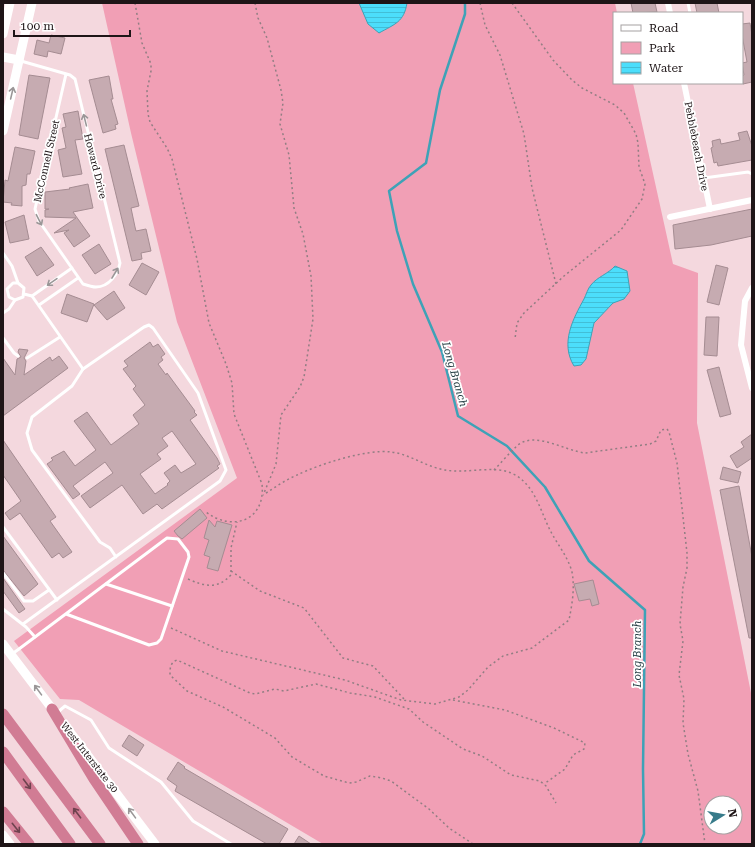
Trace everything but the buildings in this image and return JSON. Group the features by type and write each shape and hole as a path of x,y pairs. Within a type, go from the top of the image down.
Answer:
{"highway":[{"path":"54,711 94,779 138,844"},
{"path":"3,714 100,844"},
{"path":"3,752 70,844"},
{"path":"3,812 29,844"}],"main road":[{"path":"3,34 10,3"},
{"path":"3,131 32,3"},
{"path":"3,57 19,60"},
{"name":"West Interstate 30","path":"3,644 155,844"},
{"path":"3,835 10,844"}],"street":[{"name":"Pebblebeach Drive","path":"684,84 710,209"},
{"path":"670,217 752,200"},
{"path":"752,288 745,300 741,345 752,388"}],"lane":[{"path":"19,60 66,74"},
{"name":"McConnell Street","path":"66,74 35,209 39,222 83,284"},
{"name":"Howard Drive","path":"66,74 75,79 120,263 115,276 107,283 96,287 83,284"},
{"path":"704,178 748,172 752,174"},
{"path":"3,254 12,266 18,283 23,286 24,294 20,299 15,300 9,309 3,313"},
{"path":"32,296 72,268"},
{"path":"39,305 78,278"},
{"path":"15,300 9,297 5,291 10,284 18,283"},
{"path":"24,294 32,296 83,368"},
{"path":"23,624 57,600 116,557 220,481 226,470 198,393 153,328 149,325 83,368 72,386 32,417 27,433 32,450 100,542 110,548 116,557"},
{"path":"26,358 60,337"},
{"path":"3,338 18,356"},
{"path":"3,527 57,600"},
{"path":"12,654 167,538 172,537 178,540 188,552 189,557 166,625 161,639 157,643 149,644 66,614"},
{"path":"3,573 24,601 33,601 49,590"},
{"path":"106,584 172,606"},
{"path":"3,609 23,624 35,637"},
{"path":"54,711 66,706 91,720 109,748 161,782 193,821 231,844"}],"path":[{"path":"135,3 142,43 151,64 147,91 148,114 150,122 167,148 172,160 197,259 209,323 232,383 234,414 260,478 263,495"},
{"path":"206,512 213,517 222,520 237,522 244,521 254,514 261,504 263,495 276,464 281,414 300,387 304,377 313,319 312,276 303,234 294,208 289,155 280,124 283,102 281,90 269,45 258,18 255,3"},
{"path":"480,3 485,25 500,55 524,134 532,188 556,284"},
{"path":"512,3 553,60 572,80 582,88 615,105 624,112 636,134 639,167 645,184 642,199 621,230 556,284 520,318 517,323 515,339"},
{"path":"493,471 519,444 529,441 545,441 577,452 585,453 650,444 656,441 661,430 667,429 669,432 677,464 687,553 687,568 683,587 680,624 683,641 679,675 684,699 683,723 688,754 698,791 705,844"},
{"path":"166,625 222,651 345,680 405,701 435,704 453,700 468,690 488,667 503,656 532,648 569,620 573,601 572,572 568,561 551,531 537,499 520,478 501,470 462,473 422,464 405,455 378,451 334,462 297,475 263,495"},
{"path":"182,577 200,584 218,585 231,575 231,548 237,522"},
{"path":"231,571 260,591 304,608 343,658 373,666 405,701"},
{"path":"473,844 449,828 429,809 391,782 382,778 370,776 356,782 349,783 324,776 292,756 275,738 223,707 187,691 170,675 170,667 173,662 177,660 255,694 275,689 284,691 316,684 350,693 375,697 409,709 422,722 463,749 482,756 511,775 540,781 544,784 556,803"},
{"path":"453,700 505,710 583,740 586,746 584,749 573,755 565,769 544,784"}],"green space":[{"path":"102,3 615,3 617,12 613,12 613,84 633,84 673,264 698,273 697,423 752,698 752,844 323,844 79,700 60,699 14,641 237,478 177,322 131,133"}],"water":[{"path":"359,3 407,3 404,14 398,22 379,33 368,24"},
{"path":"615,266 627,271 630,291 624,299 613,303 594,323 586,359 581,365 574,366 568,349 568,340 572,323 593,282"}],"waterway":[{"name":"Long Branch","path":"465,3 465,14 440,90 426,163 389,191 397,231 413,284 442,352 458,416 507,446 545,487 589,561 645,610 643,769 644,834 640,844"}]}
